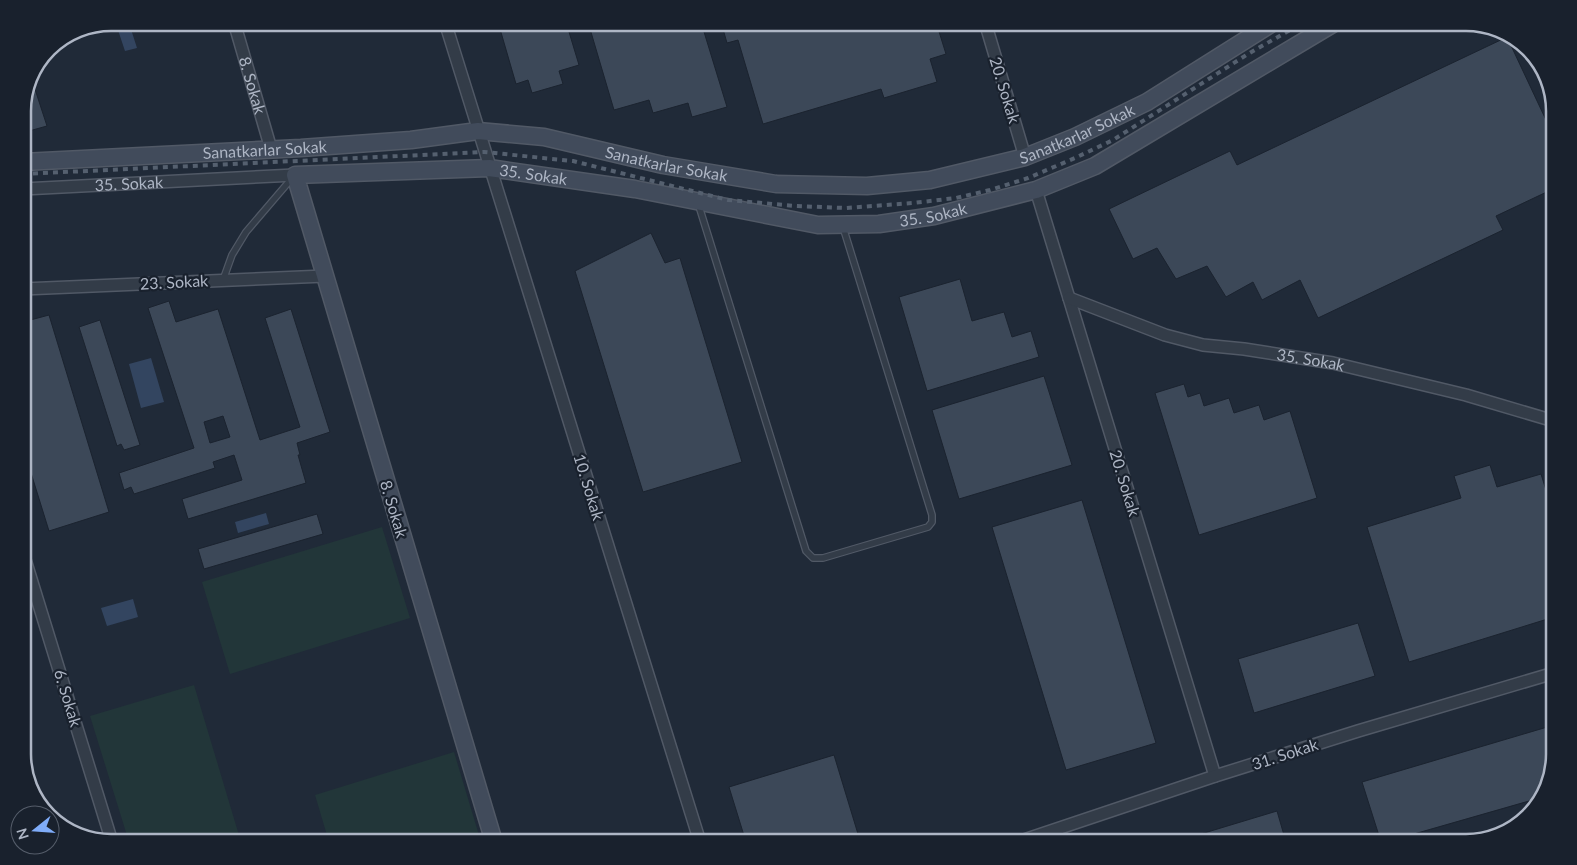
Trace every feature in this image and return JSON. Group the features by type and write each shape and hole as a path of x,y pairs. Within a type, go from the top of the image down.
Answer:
{"street":[{"name":"8. Sokak","path":"237,31 271,149"},
{"name":"10. Sokak","path":"448,31 697,834"},
{"name":"20. Sokak","path":"988,31 1025,157"},
{"name":"Sanatkarlar Sokak","path":"31,162 411,140 478,131 544,137 663,164 776,184 867,186 930,180 1025,157 1075,137 1147,102 1260,31"},
{"name":"35. Sokak","path":"31,189 295,175 489,168 635,189 818,225 879,224 934,216 1036,190 1095,166 1321,31"},
{"name":"8. Sokak","path":"295,175 492,834"},
{"name":"20. Sokak","path":"1036,190 1215,776"},
{"name":"23. Sokak","path":"31,289 325,276"},
{"name":"35. Sokak","path":"1069,298 1166,335 1203,344 1333,364 1466,395 1546,419"},
{"name":"6. Sokak","path":"31,579 109,834"},
{"name":"31. Sokak","path":"1042,834 1215,776 1358,731 1546,676"}],"lane":[{"path":"223,280 232,255 246,232 295,175"},
{"path":"698,201 806,552 813,558 822,558 928,527 932,522 932,515 842,224"}],"green space":[{"path":"382,527 410,618 230,674 202,582"},
{"path":"194,685 239,834 127,834 90,716"},
{"path":"454,752 479,834 327,834 315,795"}],"water":[{"path":"118,31 132,31 137,48 125,51"},
{"path":"151,358 164,402 141,408 129,364"},
{"path":"266,513 269,524 238,533 235,522"},
{"path":"133,599 138,617 107,626 101,608"}],"building":[{"path":"501,31 569,31 579,65 559,71 563,84 532,93 528,80 516,84"},
{"path":"591,31 704,31 727,107 692,117 688,103 653,113 649,100 614,110"},
{"path":"724,31 939,31 946,54 930,59 937,82 884,98 881,89 763,124 738,40 727,43"},
{"path":"1501,40 1511,46 1546,120 1546,192 1496,216 1503,230 1318,318 1300,280 1262,300 1253,282 1226,297 1207,266 1176,279 1157,248 1133,259 1109,209 1230,151 1237,165"},
{"path":"35,89 47,126 31,130 31,106"},
{"path":"651,233 665,263 680,258 742,462 643,492 575,271"},
{"path":"960,279 972,321 1004,312 1012,337 1031,331 1039,357 927,391 899,297"},
{"path":"169,301 176,322 218,309 260,440 300,427 265,318 291,309 330,432 297,443 300,455 298,455 306,483 188,519 182,499 242,480 234,455 213,462 215,468 134,494 131,487 124,490 119,473 194,448 148,308","holes":["223,416 230,437 210,443 204,422"]},
{"path":"49,315 109,512 49,531 31,473 31,320"},
{"path":"100,320 140,445 124,450 121,444 117,446 79,327"},
{"path":"1044,376 1072,465 959,499 932,410"},
{"path":"1184,384 1188,397 1200,393 1204,406 1229,398 1234,413 1259,405 1264,420 1290,411 1317,498 1199,535 1155,393"},
{"path":"1490,465 1497,487 1541,474 1546,490 1546,619 1409,662 1367,527 1461,498 1454,476"},
{"path":"1082,500 1156,743 1066,770 992,527"},
{"path":"317,514 323,534 204,569 198,549"},
{"path":"1358,623 1375,676 1254,713 1238,659"},
{"path":"1546,727 1546,754 1543,774 1530,801 1414,834 1378,834 1362,782"},
{"path":"834,755 858,834 744,834 729,787"},
{"path":"1277,811 1284,834 1201,834"}],"railway":[{"path":"31,174 484,152 573,161 728,200 846,208 913,203 956,198 990,190 1028,178 1075,158 1113,140 1248,54 1288,31"}]}
